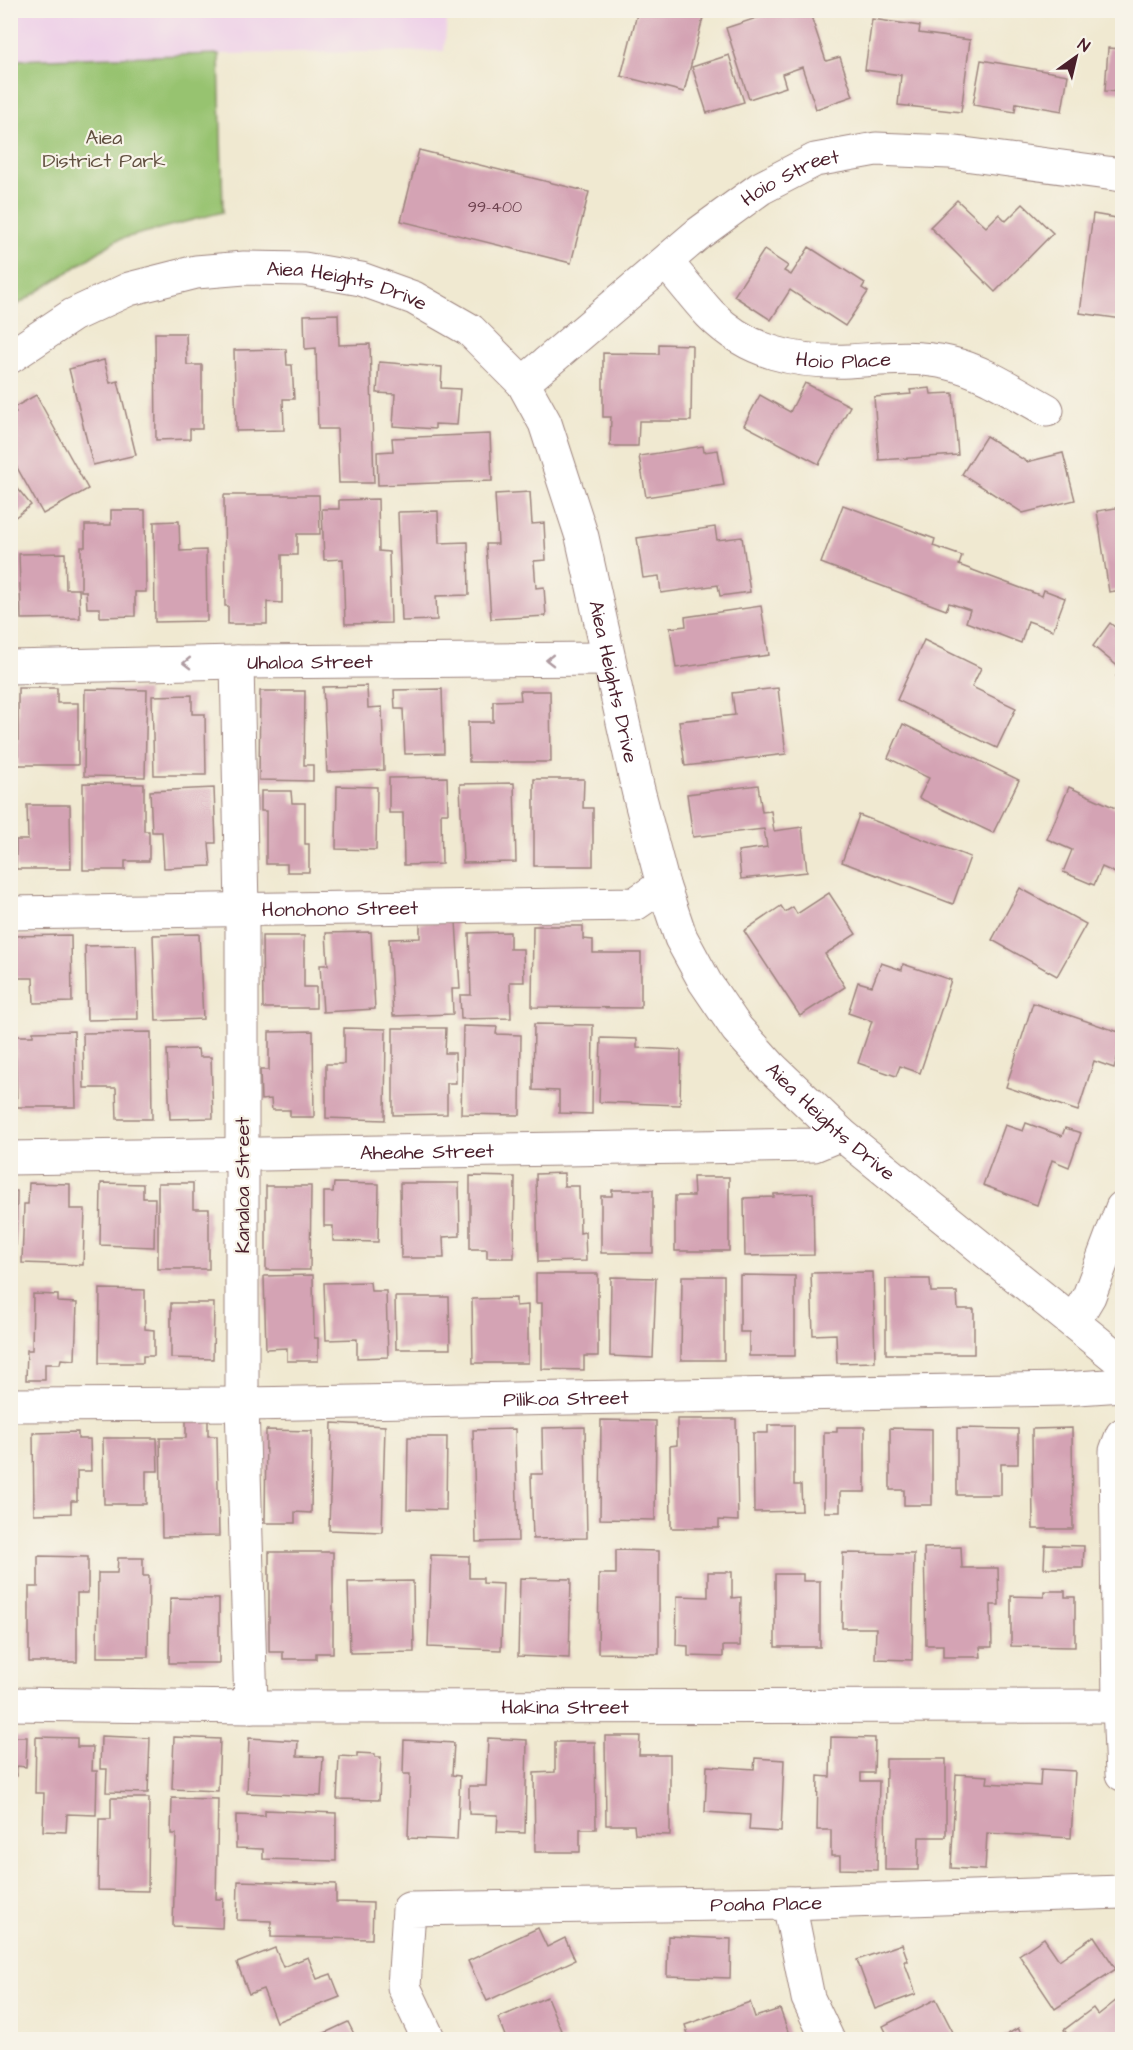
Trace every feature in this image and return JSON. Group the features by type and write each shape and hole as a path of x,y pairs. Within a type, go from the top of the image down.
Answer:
{"street":[{"name":"Hoio Street","path":"523,383 698,234 761,188 814,160 876,149 949,152 1122,175"},
{"name":"Hoio Place","path":"666,262 711,315 737,336 761,350 793,358 843,361 917,358 951,363 982,375 1047,411"},
{"name":"Aiea Heights Drive","path":"10,357 73,315 129,289 196,272 244,268 304,269 361,279 414,298 470,330 523,383 545,423 585,548 638,790 663,885 681,938 705,982 737,1029 772,1068 841,1134 1122,1362"},
{"name":"Uhaloa Street","path":"10,667 237,662 608,659"},
{"name":"Kanaloa Street","path":"237,662 242,909 242,1404 251,1707"},
{"name":"Honohono Street","path":"10,913 634,904 663,885"},
{"name":"Aheahe Street","path":"10,1158 814,1145 841,1134"},
{"path":"1074,1322 1089,1296 1122,1208"},
{"name":"Pilikoa Street","path":"10,1405 242,1404 1063,1389 1122,1385"},
{"path":"1122,1435 1116,1451 1122,1774"},
{"name":"Hakina Street","path":"10,1704 251,1707 1119,1706"},
{"name":"Poaha Place","path":"429,2040 404,1987 409,1910 789,1903 1122,1892"},
{"path":"789,1903 808,1998 828,2040"}],"shaded area":[{"path":"10,11 448,11 444,51 11,60"}],"green space":[{"name":"Aiea District Park","path":"219,54 223,212 117,240 11,309 11,60"}],"building":[{"path":"638,10 705,10 684,92 621,76"},
{"path":"781,10 809,10 826,61 840,57 853,96 816,109 802,67 782,74 786,87 749,99 726,28"},
{"path":"872,19 920,26 919,33 970,40 961,112 898,105 901,75 865,70"},
{"path":"1108,48 1122,49 1122,92 1105,91"},
{"path":"729,55 744,102 707,113 692,67"},
{"path":"981,60 1068,75 1062,111 1016,103 1015,112 973,105"},
{"path":"419,150 589,192 571,263 401,221"},
{"path":"957,200 986,227 999,214 1006,221 1023,204 1053,233 995,292 930,227"},
{"path":"1093,214 1122,219 1122,319 1080,313"},
{"path":"809,247 865,283 862,288 868,292 845,326 790,290 771,320 734,296 764,250 788,266 784,271 791,275"},
{"path":"338,314 339,345 370,344 374,483 339,483 337,429 318,429 316,348 305,349 304,315"},
{"path":"155,333 186,333 187,365 202,365 202,429 190,429 190,439 156,440"},
{"path":"659,344 692,345 691,421 639,421 638,446 610,446 611,417 603,417 603,353 659,354"},
{"path":"286,349 287,365 292,365 294,399 283,399 284,430 236,431 234,350"},
{"path":"104,360 110,383 118,381 136,455 93,465 69,369"},
{"path":"379,362 442,367 441,388 460,389 457,425 435,424 435,429 393,426 395,394 377,393"},
{"path":"805,383 850,406 819,464 744,425 760,395 790,412"},
{"path":"930,388 931,394 953,393 958,455 879,460 874,397 911,394 910,390"},
{"path":"36,395 88,489 43,514 10,455 10,415 16,412 13,408"},
{"path":"490,434 492,481 378,485 377,452 393,451 392,438"},
{"path":"986,436 1027,462 1063,453 1075,500 1023,513 962,474"},
{"path":"703,446 704,452 718,450 724,485 646,497 639,456"},
{"path":"10,479 31,505 10,521"},
{"path":"530,492 532,524 544,523 546,560 534,561 536,588 544,587 546,616 491,619 486,544 498,544 495,494"},
{"path":"224,495 319,495 320,534 297,534 297,555 282,555 282,603 267,602 267,624 228,624 228,606 225,606"},
{"path":"378,499 379,551 389,552 391,623 345,624 343,559 324,560 322,509 339,509 339,500"},
{"path":"843,505 935,539 933,546 962,556 959,565 1042,596 1044,590 1065,598 1053,630 1028,621 1021,643 966,622 970,610 949,603 946,610 821,563"},
{"path":"1122,507 1122,590 1109,592 1097,511"},
{"path":"111,510 145,510 146,592 135,592 135,616 100,617 100,608 87,608 86,591 81,591 81,547 85,547 85,525 111,525"},
{"path":"438,511 439,543 468,542 469,595 436,596 437,620 402,621 398,512"},
{"path":"179,521 180,551 206,550 207,621 155,622 154,522"},
{"path":"715,527 717,540 742,537 750,592 720,596 718,585 661,593 659,576 643,578 637,538"},
{"path":"65,553 66,589 79,589 80,618 21,619 19,554"},
{"path":"761,606 769,655 676,668 670,628 686,626 685,617"},
{"path":"1110,623 1122,633 1122,681 1116,676 1121,669 1093,646"},
{"path":"924,640 981,668 972,687 1016,708 997,748 897,700"},
{"path":"367,686 368,708 382,707 384,770 327,772 323,687"},
{"path":"18,688 57,688 57,703 78,703 78,765 18,765"},
{"path":"778,688 786,754 685,766 679,721 735,715 732,693"},
{"path":"85,689 147,690 145,777 84,776"},
{"path":"442,689 444,753 405,754 403,709 395,709 394,690"},
{"path":"260,691 305,691 304,765 313,765 313,781 259,780"},
{"path":"520,691 550,691 551,762 469,762 468,722 493,722 493,701 521,700"},
{"path":"192,695 192,714 205,714 206,775 154,775 152,696"},
{"path":"903,724 1019,780 993,833 919,798 929,778 888,758"},
{"path":"447,777 448,813 441,813 442,864 404,865 403,813 389,813 389,778"},
{"path":"534,779 584,779 583,808 593,808 593,866 534,866"},
{"path":"83,783 144,784 144,831 149,831 149,861 125,861 125,870 83,870"},
{"path":"514,783 516,862 463,863 460,784"},
{"path":"758,785 762,812 771,811 774,831 802,827 807,872 741,879 738,851 767,847 764,829 693,837 687,794"},
{"path":"337,786 377,787 376,850 336,849"},
{"path":"1069,787 1122,811 1122,876 1102,867 1094,885 1063,872 1072,850 1047,839"},
{"path":"214,788 216,843 209,843 211,866 164,868 162,832 152,832 150,791"},
{"path":"261,791 291,791 292,803 305,803 305,844 309,844 309,872 287,872 287,864 266,864 266,811 261,811"},
{"path":"27,805 70,805 71,869 16,869 16,840 28,840"},
{"path":"859,815 970,857 953,904 842,862"},
{"path":"1020,888 1086,924 1057,976 992,940"},
{"path":"829,893 856,934 825,954 845,987 800,1016 744,931 781,906 785,912 793,907 797,914"},
{"path":"456,921 460,989 452,989 453,1014 393,1016 389,939 420,938 420,923"},
{"path":"533,926 583,926 583,939 593,940 593,953 641,953 641,1008 532,1007"},
{"path":"371,932 375,1009 323,1012 320,965 328,965 326,933"},
{"path":"510,932 510,949 523,949 524,982 510,982 511,1018 461,1019 460,995 471,995 469,933"},
{"path":"199,934 203,1019 156,1021 153,935"},
{"path":"71,935 72,1002 34,1003 33,978 10,978 10,936"},
{"path":"262,936 304,936 304,987 316,987 316,1008 263,1008"},
{"path":"136,945 138,1019 87,1020 85,946"},
{"path":"881,963 902,970 903,964 951,980 920,1073 900,1066 896,1076 858,1063 872,1021 848,1013 858,982 872,986"},
{"path":"1033,1003 1122,1033 1122,1043 1114,1068 1094,1061 1078,1111 1006,1087"},
{"path":"534,1024 593,1025 592,1114 559,1113 559,1091 533,1090"},
{"path":"463,1026 497,1027 496,1034 521,1035 520,1115 461,1114"},
{"path":"344,1028 386,1029 385,1120 326,1118 326,1064 344,1064"},
{"path":"393,1028 446,1028 445,1053 455,1053 456,1083 447,1083 447,1114 393,1115"},
{"path":"74,1031 76,1107 17,1107 15,1036 33,1036 33,1032"},
{"path":"313,1031 314,1117 290,1117 290,1110 272,1110 271,1099 261,1100 260,1070 269,1070 269,1032"},
{"path":"151,1032 152,1119 117,1119 116,1088 84,1088 83,1033"},
{"path":"601,1038 637,1039 637,1048 681,1050 680,1105 599,1102"},
{"path":"198,1049 199,1057 211,1057 213,1118 170,1119 167,1050"},
{"path":"1026,1123 1062,1136 1065,1128 1081,1133 1069,1167 1052,1160 1037,1205 983,1185 1005,1125 1023,1131"},
{"path":"564,1173 564,1186 579,1186 580,1233 585,1232 586,1261 538,1262 536,1174"},
{"path":"470,1176 515,1177 514,1258 487,1258 487,1249 470,1249"},
{"path":"693,1177 729,1177 729,1251 675,1251 675,1196 694,1196"},
{"path":"29,1183 70,1184 70,1209 85,1209 83,1265 22,1263 24,1204 28,1204"},
{"path":"101,1183 143,1184 143,1198 155,1198 154,1247 100,1245"},
{"path":"158,1183 193,1183 193,1209 209,1209 209,1269 158,1269"},
{"path":"334,1183 379,1184 378,1242 333,1241 333,1226 324,1226 324,1192 333,1192"},
{"path":"400,1183 459,1183 460,1236 443,1237 444,1258 401,1258"},
{"path":"266,1186 311,1186 310,1270 266,1270"},
{"path":"612,1190 653,1190 653,1253 601,1253 601,1196 612,1196"},
{"path":"10,1191 17,1191 16,1245 10,1245"},
{"path":"813,1193 814,1255 745,1256 744,1198 774,1197 774,1194"},
{"path":"873,1272 875,1362 837,1363 836,1334 813,1335 811,1273"},
{"path":"536,1274 598,1274 598,1356 584,1356 584,1370 542,1369 542,1303 536,1303"},
{"path":"313,1275 314,1338 318,1338 318,1361 287,1361 287,1348 266,1349 264,1276"},
{"path":"740,1275 795,1276 795,1356 749,1356 749,1332 740,1332"},
{"path":"682,1276 724,1276 724,1360 681,1360"},
{"path":"611,1277 656,1278 653,1358 610,1356"},
{"path":"886,1279 930,1279 931,1292 957,1292 958,1309 974,1309 974,1354 886,1354"},
{"path":"370,1282 371,1291 386,1291 388,1357 357,1358 357,1339 326,1340 324,1283"},
{"path":"100,1289 145,1290 145,1329 154,1330 154,1356 143,1356 143,1363 99,1363"},
{"path":"33,1294 58,1295 58,1302 77,1303 75,1360 61,1359 60,1364 45,1364 45,1380 26,1380 27,1350 32,1350"},
{"path":"395,1297 449,1297 450,1349 396,1349"},
{"path":"516,1298 516,1306 528,1305 528,1363 473,1363 472,1299"},
{"path":"171,1303 214,1303 213,1359 171,1358"},
{"path":"677,1419 736,1419 738,1521 719,1520 719,1528 671,1528 670,1446 677,1445"},
{"path":"186,1420 208,1420 208,1436 217,1436 219,1536 162,1537 160,1438 186,1438"},
{"path":"601,1420 656,1421 655,1520 600,1519"},
{"path":"332,1423 385,1426 382,1532 329,1530"},
{"path":"768,1425 794,1425 794,1485 801,1485 802,1511 754,1512 753,1433 768,1433"},
{"path":"585,1427 587,1538 533,1539 531,1474 543,1474 542,1428"},
{"path":"837,1427 865,1427 865,1492 840,1492 840,1512 824,1512 824,1432 837,1432"},
{"path":"890,1428 932,1429 932,1505 904,1505 904,1490 890,1490"},
{"path":"957,1428 1018,1429 1018,1464 1001,1464 1001,1495 957,1495"},
{"path":"1072,1428 1073,1529 1033,1529 1032,1429"},
{"path":"515,1429 518,1541 476,1542 473,1430"},
{"path":"266,1430 312,1431 311,1513 295,1512 295,1523 265,1523"},
{"path":"78,1432 78,1439 90,1439 91,1471 77,1471 77,1501 71,1501 71,1513 34,1514 33,1433"},
{"path":"408,1437 447,1437 446,1510 407,1509"},
{"path":"103,1438 157,1438 158,1471 146,1471 146,1504 104,1504"},
{"path":"1045,1545 1084,1546 1083,1568 1044,1568"},
{"path":"961,1547 962,1568 998,1568 999,1605 991,1605 992,1647 980,1647 981,1657 943,1657 943,1645 926,1645 924,1548"},
{"path":"616,1550 659,1551 659,1654 598,1653 599,1574 616,1574"},
{"path":"269,1552 333,1552 333,1653 316,1653 316,1659 283,1659 283,1652 269,1652"},
{"path":"843,1553 914,1554 912,1660 875,1659 876,1628 842,1628"},
{"path":"431,1555 469,1556 469,1578 483,1578 483,1583 503,1584 501,1650 428,1647"},
{"path":"38,1556 88,1557 88,1593 77,1593 77,1662 29,1662 29,1587 38,1587"},
{"path":"118,1558 143,1558 143,1576 149,1576 148,1657 97,1657 98,1573 117,1573"},
{"path":"708,1572 732,1572 732,1598 741,1597 740,1646 723,1646 723,1657 688,1656 688,1646 676,1645 677,1596 708,1597"},
{"path":"775,1574 803,1574 803,1581 820,1581 820,1647 775,1647"},
{"path":"520,1578 571,1579 569,1658 518,1656"},
{"path":"413,1581 414,1652 350,1653 348,1582"},
{"path":"1044,1591 1065,1591 1065,1597 1075,1597 1075,1647 1011,1646 1011,1596 1044,1597"},
{"path":"170,1598 219,1599 219,1663 169,1663"},
{"path":"101,1736 150,1738 148,1793 106,1792 107,1769 100,1769"},
{"path":"605,1736 640,1736 639,1755 670,1755 670,1835 635,1834 634,1825 606,1825"},
{"path":"10,1737 27,1737 26,1767 17,1766 17,1776 10,1775"},
{"path":"36,1737 77,1738 77,1747 93,1747 92,1771 97,1771 96,1815 67,1814 66,1832 43,1831 44,1793 35,1793"},
{"path":"174,1737 220,1739 218,1791 172,1789"},
{"path":"831,1737 875,1738 874,1773 861,1773 861,1781 879,1781 877,1870 840,1869 840,1856 831,1856 831,1830 817,1830 818,1776 830,1777"},
{"path":"249,1738 298,1741 297,1756 323,1757 321,1796 247,1793"},
{"path":"488,1738 527,1740 525,1833 497,1832 498,1815 469,1814 469,1786 486,1786"},
{"path":"404,1740 454,1743 452,1775 460,1776 457,1840 408,1838 410,1774 403,1774"},
{"path":"555,1742 595,1742 596,1829 580,1829 580,1852 535,1852 534,1773 555,1772"},
{"path":"357,1753 375,1754 375,1757 381,1757 379,1800 337,1799 339,1756 357,1757"},
{"path":"755,1758 784,1760 781,1832 749,1830 750,1815 705,1812 707,1766 754,1769"},
{"path":"886,1759 946,1759 946,1837 919,1837 918,1870 885,1870"},
{"path":"1041,1769 1075,1771 1071,1838 987,1833 985,1870 951,1868 956,1774 988,1776 987,1783 1040,1786"},
{"path":"111,1798 149,1798 148,1891 98,1890 99,1819 111,1819"},
{"path":"172,1798 218,1799 216,1899 223,1899 222,1928 173,1926 176,1834 171,1834"},
{"path":"265,1810 336,1813 336,1861 263,1859 263,1849 236,1848 236,1815 265,1816"},
{"path":"238,1881 336,1884 336,1902 373,1903 372,1939 271,1937 271,1921 237,1920"},
{"path":"538,1928 547,1947 565,1938 575,1960 487,2001 468,1961"},
{"path":"668,1936 731,1939 730,1978 667,1976"},
{"path":"1094,1936 1116,1969 1055,2009 1019,1955 1044,1938 1059,1960"},
{"path":"902,1944 908,1961 904,1961 916,1994 875,2009 857,1960"},
{"path":"275,1948 283,1967 308,1957 317,1979 331,1974 340,1997 276,2022 263,1989 249,1994 237,1963"},
{"path":"1122,1996 1122,2040 1072,2040 1064,2030 1093,2008 1098,2015"},
{"path":"547,1997 565,2040 497,2040 505,2036 498,2018"},
{"path":"936,1999 957,2040 890,2040 883,2026"},
{"path":"750,2002 755,2017 780,2009 791,2040 690,2040 685,2025"},
{"path":"348,2022 357,2040 310,2040"},
{"path":"1018,2028 1025,2040 998,2040"}]}
